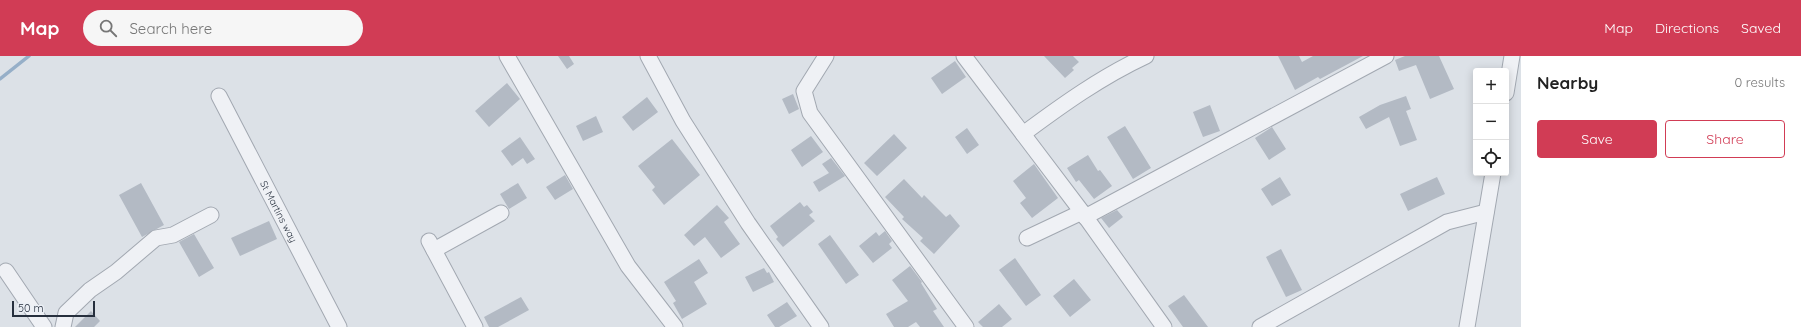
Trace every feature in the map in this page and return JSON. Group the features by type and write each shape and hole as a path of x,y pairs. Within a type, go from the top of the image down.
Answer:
{"street":[{"path":"507,56 628,266 675,327"},
{"path":"648,56 683,121 703,153 748,222 821,327"},
{"path":"826,56 804,91 810,113 966,327"},
{"path":"964,56 1084,214 1164,327"},
{"path":"1022,134 1077,94 1128,64 1146,56"},
{"path":"1027,238 1084,214 1386,56"},
{"path":"1509,74 1512,56"},
{"name":"St Martins way","path":"219,96 339,327"},
{"path":"1467,327 1492,176"},
{"path":"1260,327 1447,222 1486,212"},
{"path":"475,327 432,246 501,213"},
{"path":"62,327 66,313 90,290 116,272 156,238 173,235 211,215"},
{"path":"6,271 44,327"}],"building":[{"path":"558,56 569,56 574,64 567,69"},
{"path":"1044,56 1073,56 1079,62 1072,68 1074,70 1065,78"},
{"path":"1278,56 1299,56 1302,62 1313,56 1363,56 1320,79 1318,77 1295,90"},
{"path":"1405,56 1439,56 1454,89 1430,99 1416,65 1399,71 1395,60"},
{"path":"955,61 966,77 942,94 931,78"},
{"path":"507,83 520,99 489,127 475,111"},
{"path":"793,94 799,109 789,114 782,99"},
{"path":"1406,96 1411,109 1406,111 1417,140 1400,146 1389,117 1366,129 1359,117 1380,105"},
{"path":"647,97 658,112 633,131 622,117"},
{"path":"1210,105 1220,131 1203,137 1193,112"},
{"path":"596,116 603,132 583,141 576,126"},
{"path":"1125,126 1151,168 1133,179 1107,137"},
{"path":"1272,127 1286,149 1269,160 1255,138"},
{"path":"967,128 979,145 967,154 955,137"},
{"path":"894,134 907,148 877,176 864,163"},
{"path":"811,136 823,152 802,167 791,150"},
{"path":"520,137 535,159 527,164 523,158 512,166 501,151"},
{"path":"672,139 700,175 664,205 652,190 655,187 638,166"},
{"path":"1088,155 1098,171 1100,170 1112,186 1094,199 1079,180 1076,182 1067,168"},
{"path":"831,158 845,176 819,192 813,182 829,173 822,164"},
{"path":"1034,164 1058,198 1032,218 1020,203 1026,198 1013,181"},
{"path":"565,175 573,189 555,200 546,187"},
{"path":"1280,177 1291,195 1272,206 1261,189"},
{"path":"1437,177 1445,194 1408,211 1400,194"},
{"path":"904,179 922,198 924,195 946,217 950,214 960,226 934,254 920,241 923,238 902,219 904,217 885,197"},
{"path":"141,183 164,225 142,237 119,195"},
{"path":"518,183 527,198 509,209 500,194"},
{"path":"800,202 804,207 807,205 813,212 809,215 815,221 783,247 776,239 778,237 770,226"},
{"path":"717,205 729,218 724,222 740,244 721,258 705,237 694,246 684,235"},
{"path":"1117,210 1123,217 1109,228 1101,218"},
{"path":"269,221 277,239 240,256 231,238"},
{"path":"885,231 892,241 889,244 892,248 873,263 859,246 876,232 879,236"},
{"path":"194,234 214,268 199,277 179,242"},
{"path":"830,235 859,275 846,284 818,244"},
{"path":"1281,249 1302,290 1286,297 1266,257"},
{"path":"1015,258 1041,295 1026,306 999,270"},
{"path":"699,259 708,273 694,282 707,304 682,319 673,303 676,301 664,282"},
{"path":"910,266 922,282 921,283 937,309 933,311 944,327 920,327 916,322 908,327 894,327 886,314 908,301 892,280"},
{"path":"764,268 767,273 769,272 774,282 753,292 745,277"},
{"path":"1074,279 1091,300 1070,317 1053,296"},
{"path":"1184,295 1208,327 1183,327 1168,306"},
{"path":"521,297 529,310 498,327 489,327 484,317"},
{"path":"787,302 797,316 779,327 775,327 767,315"},
{"path":"999,304 1012,319 1002,327 983,327 978,322"},
{"path":"91,311 100,321 94,327 75,327"}],"waterway":[{"path":"0,79 29,56"}]}
